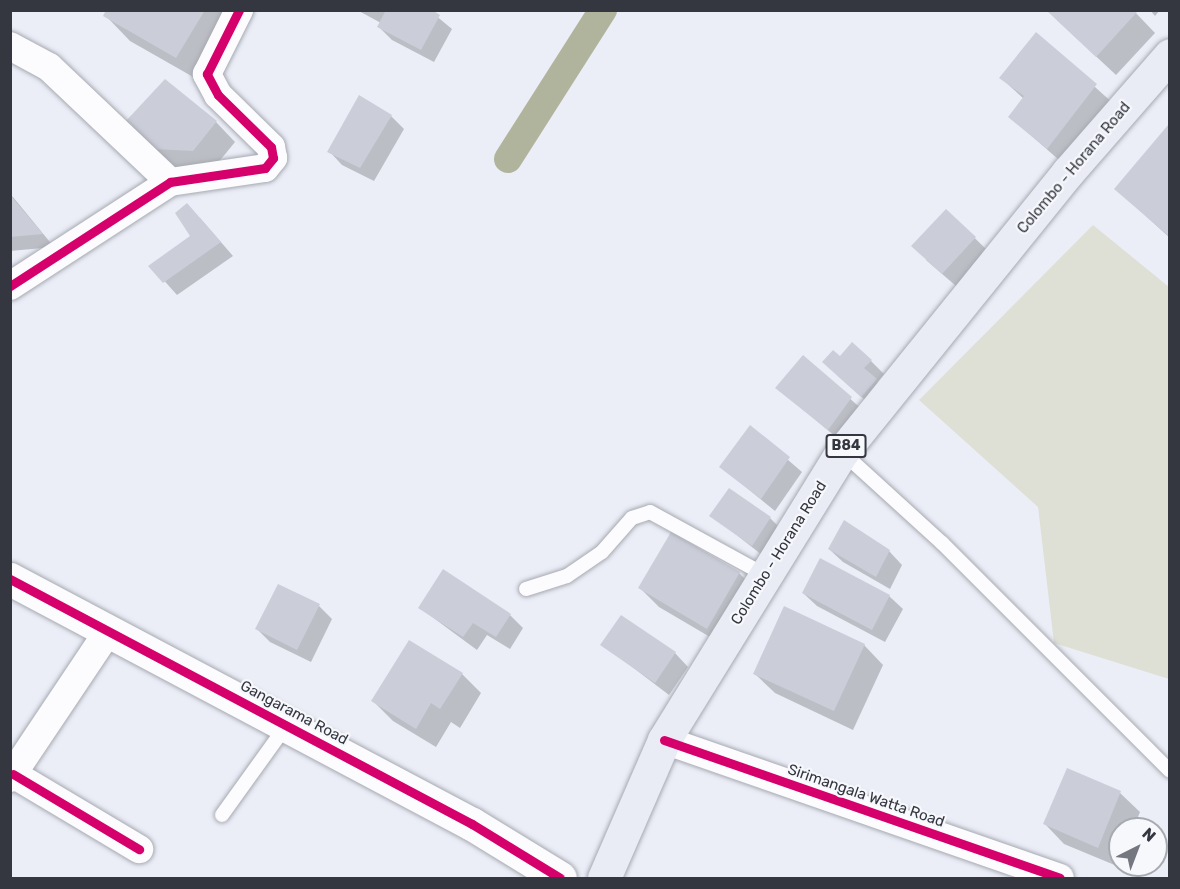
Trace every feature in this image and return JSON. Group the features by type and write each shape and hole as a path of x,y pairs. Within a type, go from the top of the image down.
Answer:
{"main road":[{"name":"Colombo - Horana Road","path":"604,879 664,740 842,452 1068,172 1168,59"}],"street":[{"path":"10,286 170,182 265,168 273,158 271,147 218,95 207,74 239,10"},
{"path":"10,46 49,67 170,182"},
{"name":"Gangarama Road","path":"10,579 107,633 472,824 560,879"},
{"path":"107,633 12,776 139,849"},
{"name":"Sirimangala Watta Road","path":"664,740 1060,879"}],"lane":[{"path":"842,452 942,543 1170,771"},
{"path":"526,589 567,576 602,552 633,518 650,512 765,575"},
{"path":"222,815 286,726"}],"shaded area":[{"path":"1093,225 1169,287 1169,679 1054,643 1038,507 919,400"}],"building":[{"path":"106,10 205,10 176,58 103,16"},
{"path":"386,10 432,10 440,15 421,50 377,27"},
{"path":"1046,10 1135,10 1137,12 1096,57"},
{"path":"1036,32 1097,84 1047,149 1008,117 1024,96 999,78"},
{"path":"165,79 217,121 193,151 155,149 125,122"},
{"path":"359,95 392,115 360,168 327,152"},
{"path":"1168,125 1170,126 1170,237 1114,189"},
{"path":"10,195 43,234 10,237"},
{"path":"187,203 221,242 163,283 148,266 190,236 175,213"},
{"path":"946,209 976,237 942,274 911,246"},
{"path":"852,342 872,360 864,368 877,379 861,397 822,362 833,350 840,356"},
{"path":"803,355 852,397 828,430 775,388"},
{"path":"750,425 790,457 761,499 719,467"},
{"path":"729,488 771,517 752,546 709,516"},
{"path":"844,520 890,550 876,577 828,549"},
{"path":"671,532 740,572 707,629 638,588"},
{"path":"820,558 890,595 872,630 802,593"},
{"path":"443,569 511,614 496,637 473,623 463,637 418,608"},
{"path":"278,584 320,604 297,650 255,629"},
{"path":"784,606 865,644 834,711 753,674"},
{"path":"621,615 676,652 655,683 600,645"},
{"path":"409,640 463,673 440,709 431,703 416,729 371,701"},
{"path":"1067,768 1121,791 1111,817 1108,817 1108,823 1098,848 1043,824"}],"waterway":[{"path":"508,159 603,10"}],"cycle path":[{"path":"10,286 170,182 265,168 273,158 271,147 218,95 207,74 239,10"},
{"path":"10,579 472,824 560,878"},
{"path":"664,740 1060,878"},
{"path":"13,774 139,849"}]}
